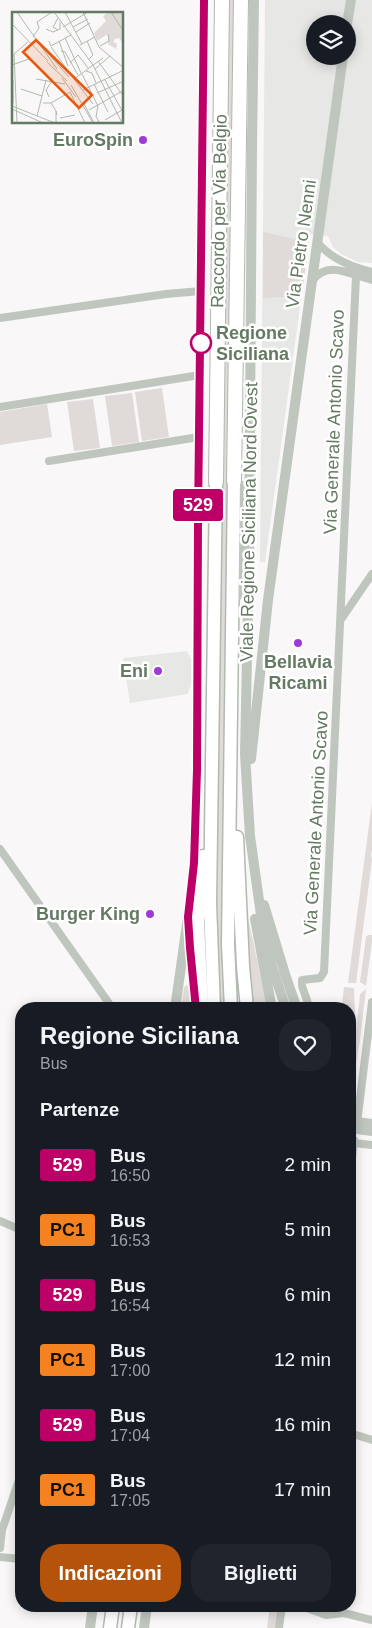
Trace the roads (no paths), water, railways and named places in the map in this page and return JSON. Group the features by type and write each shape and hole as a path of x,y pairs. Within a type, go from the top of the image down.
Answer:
{"highway":[{"name":"Raccordo per Via Belgio","path":"216,482 222,0"},
{"name":"Raccordo per Via Belgio","path":"234,481 240,0"}],"main road":[{"name":"Viale Regione Siciliana Nord Ovest","path":"231,1002 228,944 234,481"},
{"name":"Viale Regione Siciliana Nord Ovest","path":"214,1002 210,903 216,482"},
{"path":"202,1002 198,922 212,711"},
{"path":"230,711 246,1002"},
{"path":"110,1628 111,1612"},
{"path":"128,1628 131,1612"}],"street":[{"path":"176,1002 194,863 197,770 204,0"},
{"name":"Viale Regione Siciliana Nord Ovest","path":"254,0 245,744 250,836 255,874 265,938 284,1002"},
{"path":"348,15 351,0"},
{"name":"Via Pietro Nenni","path":"248,800 267,614 342,65"},
{"path":"317,242 335,258"},
{"path":"372,272 335,258 323,256 315,260 323,266 372,280"},
{"path":"312,281 325,269 333,269"},
{"name":"Via Generale Antonio Scavo","path":"308,1002 302,980 320,978 324,972 356,276"},
{"path":"0,318 166,294 201,291"},
{"path":"0,407 200,375"},
{"path":"49,461 199,437"},
{"path":"231,652 239,579 245,469 250,439"},
{"path":"341,619 372,574"},
{"name":"Via Pietro Nenni","path":"248,618 250,634 256,638 261,633 267,614"},
{"path":"250,836 254,916 271,1002"},
{"path":"0,850 108,1002"},
{"path":"255,874 295,1002"},
{"path":"188,917 195,1002"},
{"path":"356,1110 372,1002"},
{"path":"356,1124 372,1123"},
{"path":"356,1125 372,1131"},
{"path":"356,1139 372,1138"},
{"path":"356,1140 372,1146"},
{"path":"0,1221 15,1227"},
{"path":"356,1435 372,1440"},
{"path":"0,1548 2,1530 15,1492"},
{"path":"0,1557 15,1558"},
{"path":"90,1628 92,1612"},
{"path":"133,1612 135,1628"},
{"path":"144,1628 146,1612"},
{"path":"279,1628 281,1612"},
{"path":"318,1612 326,1615 344,1613 372,1620"}],"place":[{"name":"EuroSpin","path":"143,140"},
{"name":"Regione Siciliana","path":"201,343"},
{"name":"Bellavia Ricami","path":"298,643"},
{"name":"Eni","path":"158,671"},
{"name":"Burger King","path":"150,914"}]}
